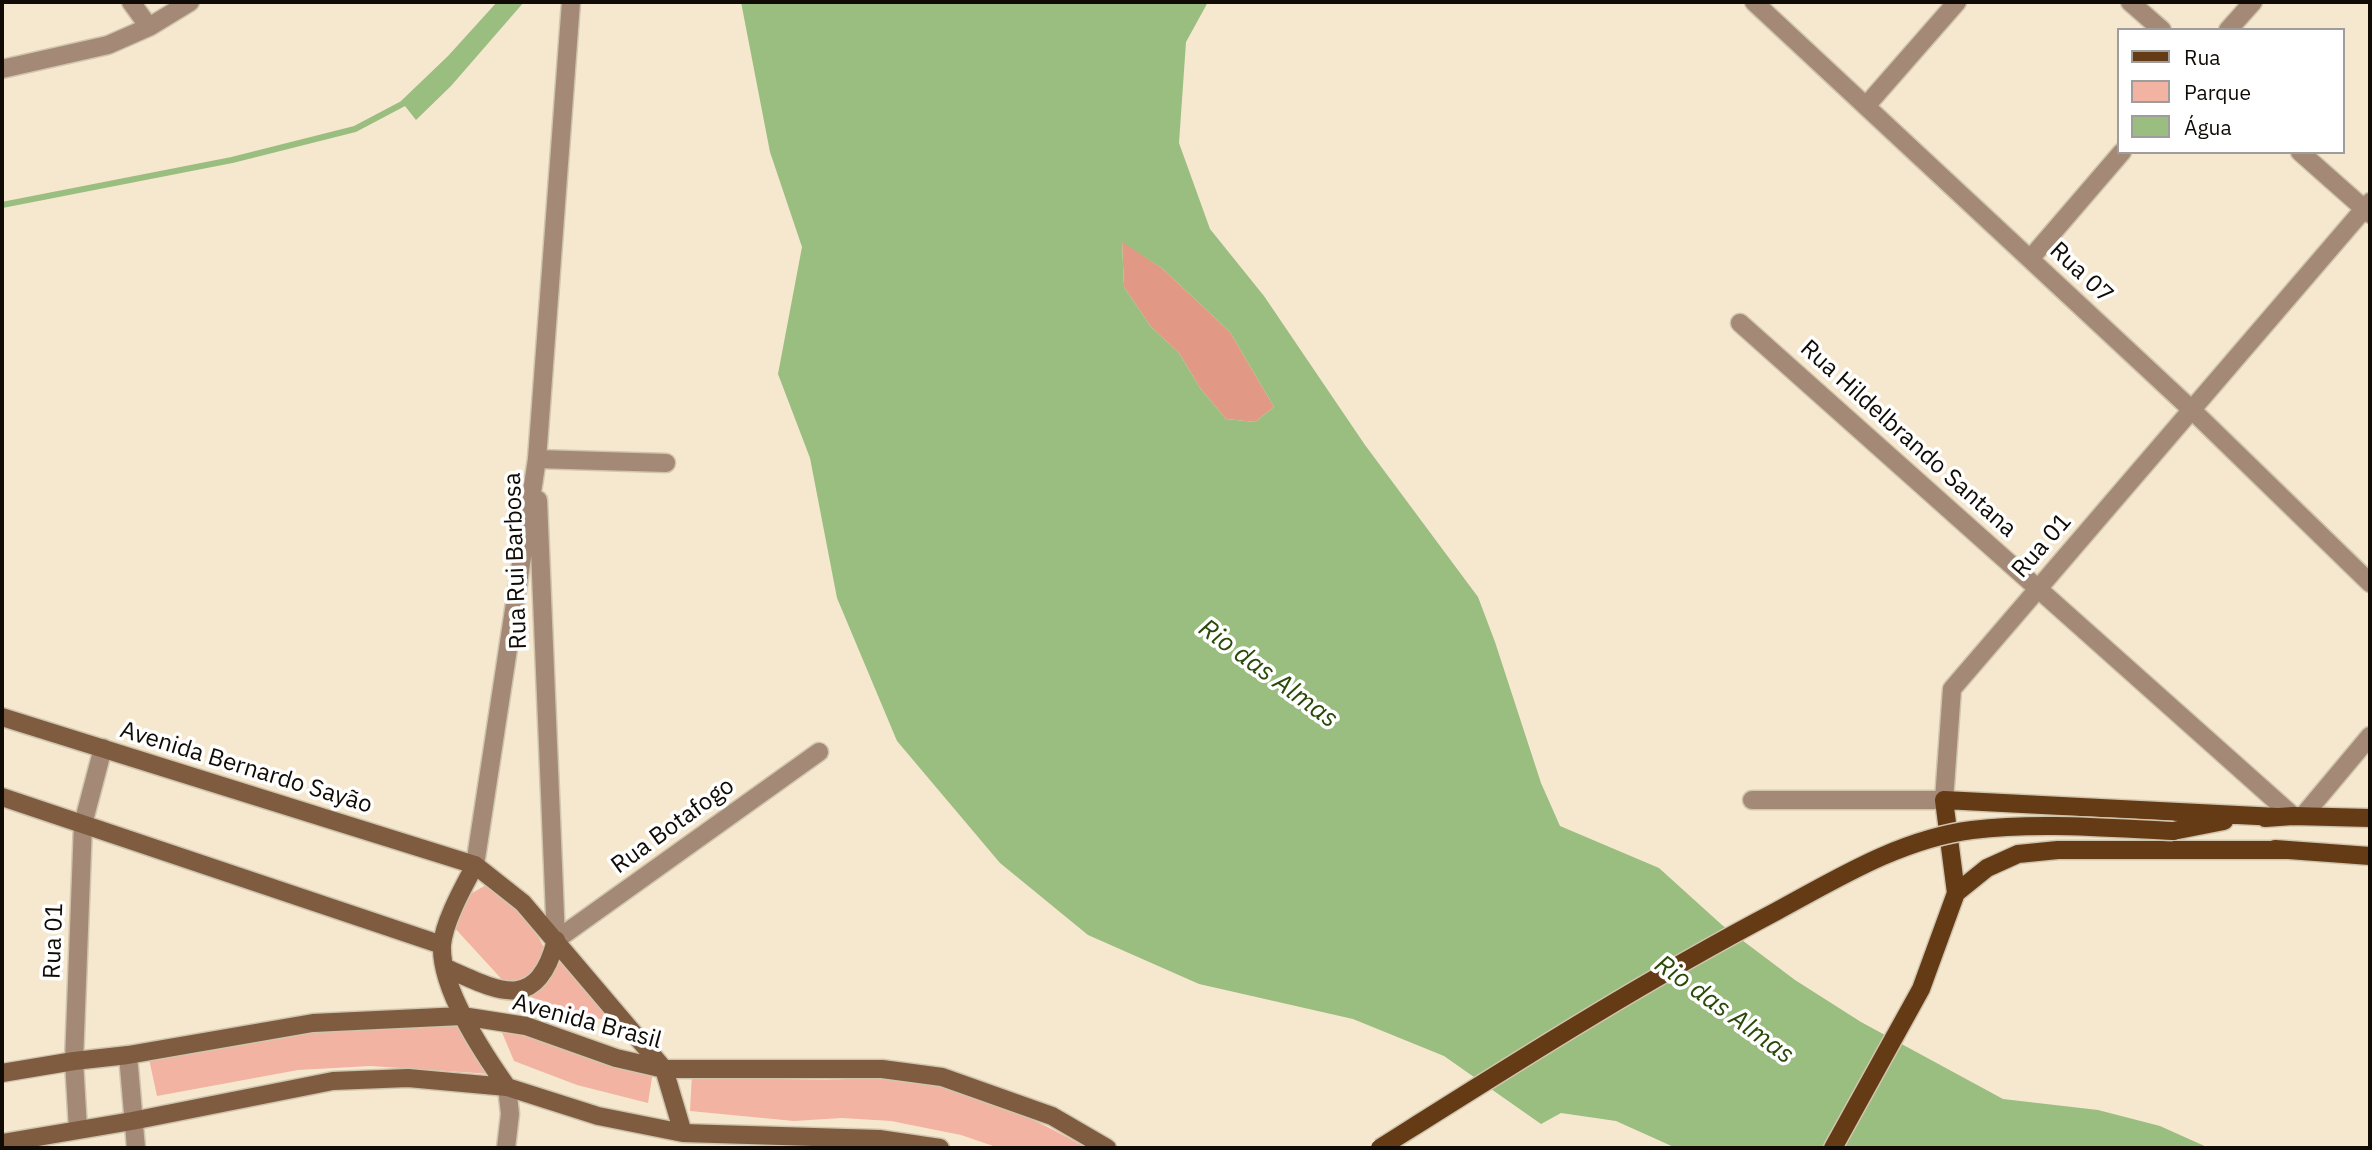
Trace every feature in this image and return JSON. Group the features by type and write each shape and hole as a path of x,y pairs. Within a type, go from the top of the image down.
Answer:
{"main road":[{"name":"Avenida Bernardo Sayão","path":"2,717 475,865"},
{"path":"2,797 442,945"},
{"path":"1944,800 2370,818"},
{"name":"Rua 01","path":"1833,1148 1921,989 1956,893 1944,800"},
{"path":"2178,830 2226,821 2291,816"},
{"path":"1380,1148 1576,1024 1705,949 1898,848 1970,830 2048,826 2178,830 2244,845 2370,856"},
{"path":"1956,893 1987,868 2018,853 2058,850 2285,850"},
{"path":"507,1087 461,1016 442,945 456,900 475,865 523,903 664,1069 683,1133"},
{"path":"446,968 495,988 517,992 540,977 552,957 556,940"},
{"name":"Avenida Brasil","path":"2,1073 128,1055 313,1023 461,1016 526,1026 616,1058 664,1069 882,1069 942,1077 1052,1116 1107,1148"},
{"path":"2,1143 132,1121 333,1081 408,1078 507,1087 598,1116 683,1133 879,1139 940,1148"}],"street":[{"path":"131,2 149,27"},
{"path":"2,69 108,46 149,27 190,2"},
{"path":"571,2 537,459 666,463"},
{"name":"Rua 07","path":"1754,2 2192,410 2370,583"},
{"path":"1866,106 1957,2"},
{"path":"2130,2 2160,28"},
{"path":"2230,28 2253,2"},
{"path":"2030,259 2120,154"},
{"path":"2302,154 2368,208"},
{"name":"Rua 01","path":"1944,800 1952,689 2368,208"},
{"name":"Rua Hildelbrando Santana","path":"1740,323 2291,816"},
{"name":"Rua Rui Barbosa","path":"475,865 537,459"},
{"name":"Rua Rui Barbosa","path":"537,459 556,940"},
{"path":"2291,816 2370,736"},
{"name":"Rua 01","path":"78,1129 74,1061 83,824 103,748"},
{"name":"Rua Botafogo","path":"556,940 819,751"},
{"path":"1752,800 1944,800"},
{"path":"128,1055 136,1148"},
{"path":"506,1148 510,1114 507,1087"}],"green space":[{"path":"488,884 521,905 546,951 534,979 507,985 452,925 472,893"},
{"path":"560,954 619,1021 591,1018 525,995 547,982"},
{"path":"460,1023 492,1074 370,1066 298,1070 157,1096 149,1059 308,1030"},
{"path":"501,1030 526,1032 653,1071 648,1103 577,1085 514,1061"},
{"path":"692,1074 809,1080 887,1077 920,1081 969,1094 1019,1113 1086,1148 999,1148 961,1135 891,1121 842,1118 794,1121 690,1111"}],"shaded area":[{"path":"1122,241 1163,269 1230,332 1274,407 1255,422 1226,419 1200,388 1179,353 1151,327 1124,287"}],"water":[{"path":"497,2 524,2 451,86 416,120 401,101 448,56"},
{"name":"Rio das Almas","path":"741,2 1208,2 1186,42 1179,143 1210,229 1264,296 1365,445 1478,597 1541,783 1560,826 1659,868 1722,925 1795,980 1861,1022 2003,1099 2098,1110 2160,1126 2209,1148 1676,1148 1616,1121 1561,1113 1541,1124 1444,1056 1353,1019 1199,984 1088,935 1000,863 897,741 837,598 810,458 778,374 802,247 770,152","holes":["1122,242 1163,269 1230,332 1274,407 1255,422 1226,419 1200,388 1179,353 1151,327 1124,287"]}],"waterway":[{"path":"2,205 232,160 355,129 408,101"}]}
